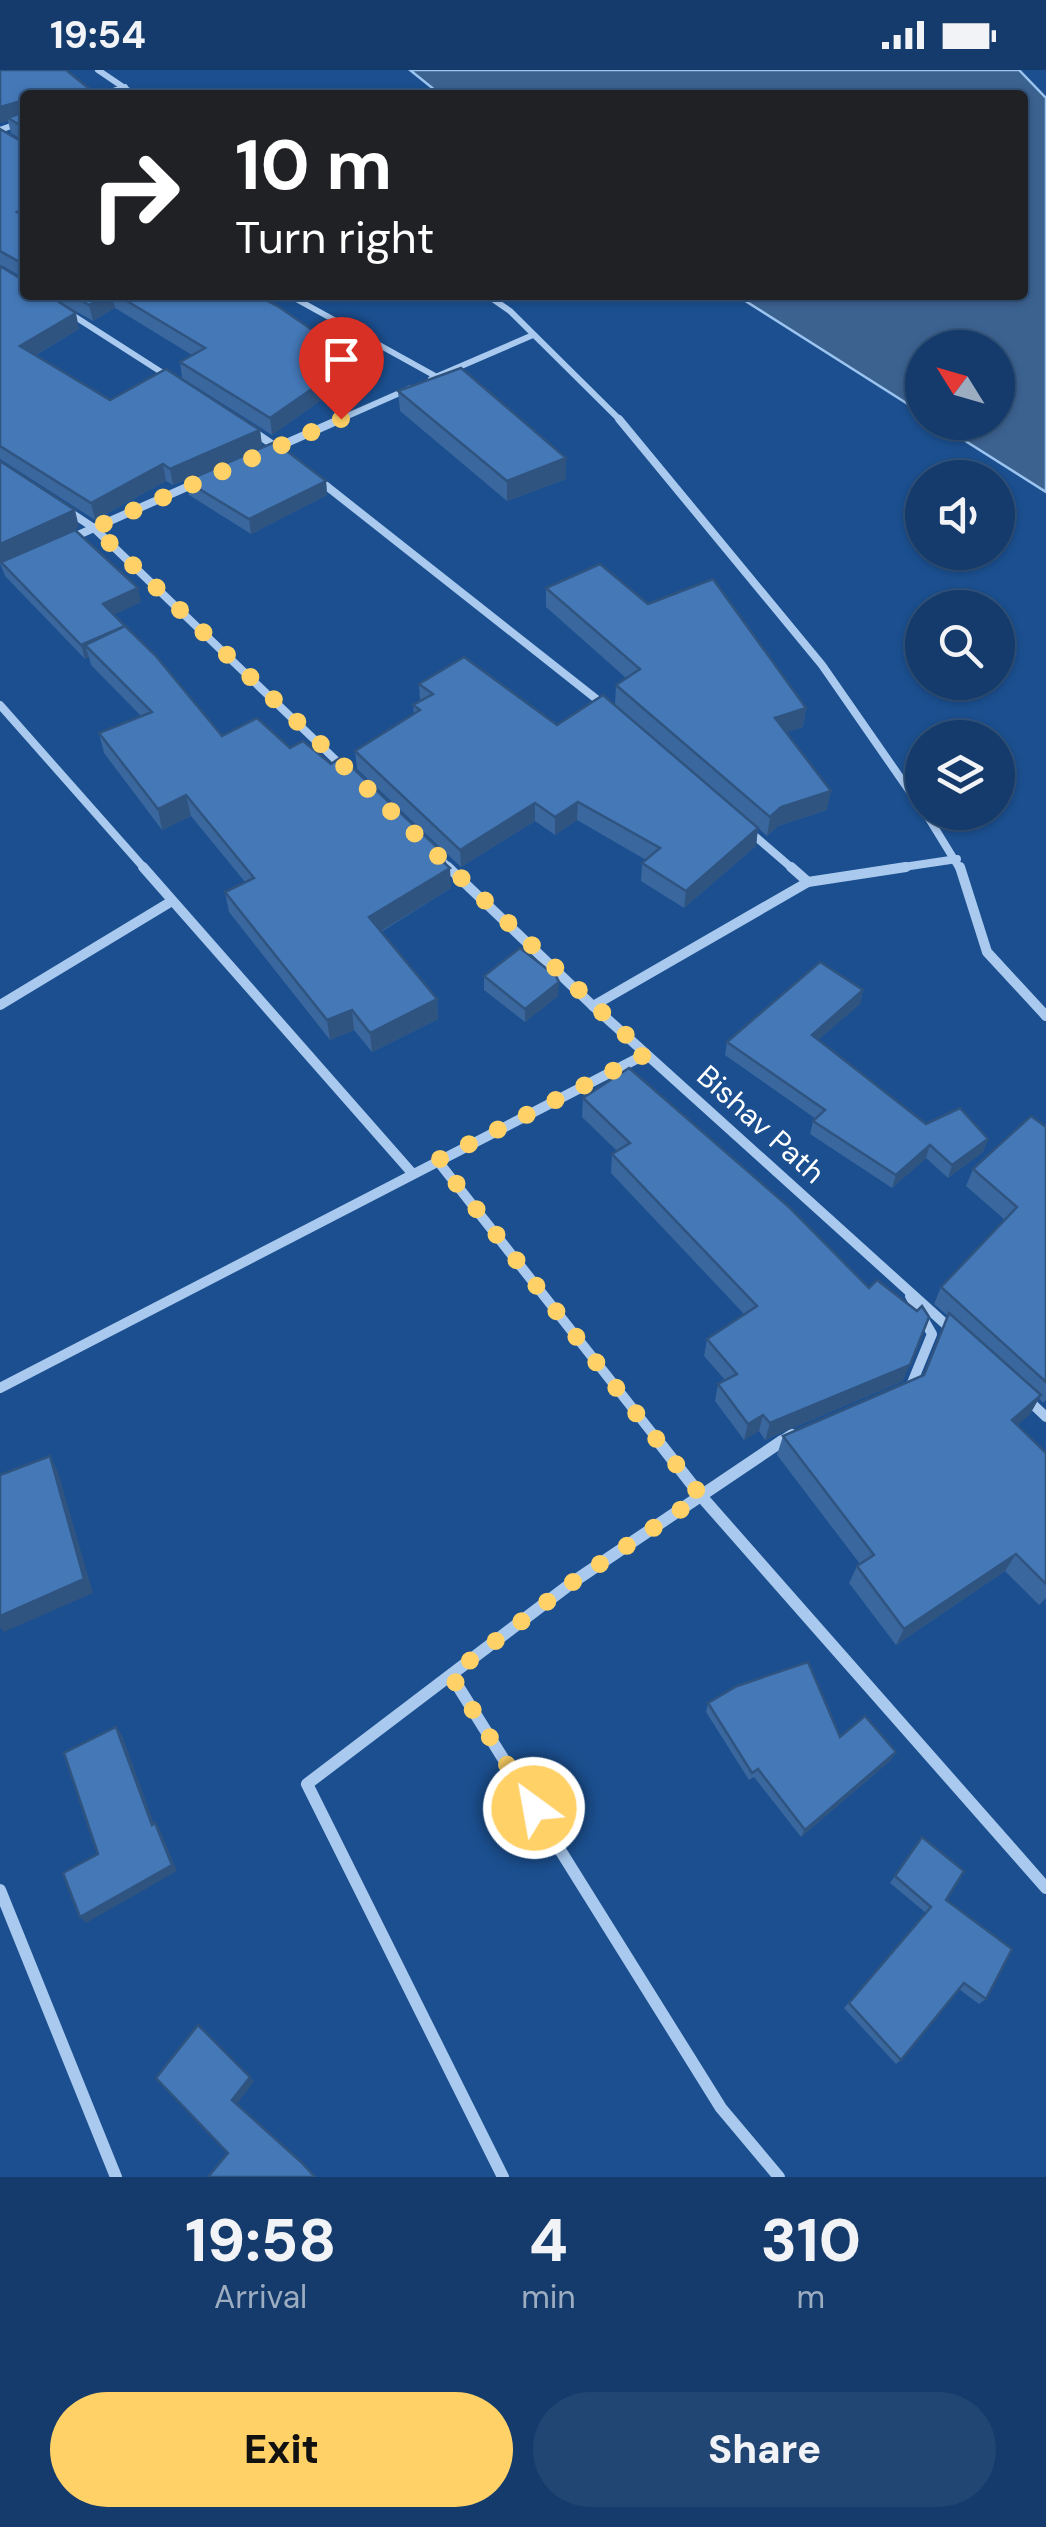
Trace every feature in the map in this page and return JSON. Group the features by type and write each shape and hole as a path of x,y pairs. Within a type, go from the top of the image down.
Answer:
{"street":[{"path":"98,70 129,90"},
{"path":"116,90 125,87"},
{"path":"297,300 437,377"},
{"path":"495,300 510,310 608,405 822,664 905,783"},
{"path":"52,303 184,387"},
{"path":"260,455 533,334"},
{"path":"246,427 292,459"},
{"path":"307,471 562,668 620,718"},
{"path":"62,542 210,477"},
{"path":"62,507 94,528 350,774"},
{"path":"0,705 5,720 172,901 412,1173"},
{"path":"736,819 808,882"},
{"path":"937,830 957,859 987,952 1046,1016"},
{"name":"Bishav Path","path":"436,856 593,1006 961,1338"},
{"path":"593,1006 808,882 957,859"},
{"path":"0,1004 172,901"},
{"path":"0,1388 646,1054"},
{"path":"438,1160 701,1496 1046,1888"},
{"path":"893,1395 910,1388 932,1334 904,1286"},
{"path":"1018,1390 1046,1416"},
{"path":"503,2177 307,1784 573,1582 790,1435 807,1428"},
{"path":"451,1675 722,2108 780,2177"},
{"path":"0,1890 116,2177"}],"water":[{"path":"410,70 1019,70 1046,98 1046,492 1015,472 1015,460 995,460 964,440 1015,440 1015,330 905,330 905,402 744,300 1028,300 1028,90 435,90"}],"building":[{"path":"0,70 66,70 91,90 20,90 20,101 0,107"},
{"path":"20,113 20,125 8,118"},
{"path":"0,129 20,140 17,212 20,262 0,251"},
{"path":"0,266 20,276 20,300 56,300 76,313 20,346 110,400 166,369 260,430 170,469 163,464 91,503 0,446"},
{"path":"125,300 266,300 360,363 329,377 270,418 180,362 205,348"},
{"path":"461,368 566,458 507,481 398,391"},
{"path":"275,442 326,481 249,519 186,481"},
{"path":"0,461 75,510 0,544"},
{"path":"75,530 138,588 103,604 125,626 81,645 1,562"},
{"path":"600,564 648,604 713,579 806,708 775,718 831,791 781,807 770,817 616,685 640,669 546,588"},
{"path":"125,626 155,655 222,736 257,718 290,748 303,741 331,764 341,757 439,849 445,857 440,859 450,868 369,917 437,999 370,1033 352,1010 327,1020 225,892 254,878 186,795 158,809 99,733 152,712 85,645"},
{"path":"464,657 557,725 603,695 758,828 686,891 642,863 660,848 578,802 555,817 535,803 460,850 355,751 420,710 413,705 433,694 419,684"},
{"path":"520,948 559,982 525,1009 484,976"},
{"path":"820,962 863,990 812,1035 926,1124 960,1108 988,1139 952,1165 930,1145 896,1175 813,1121 825,1110 727,1042"},
{"path":"629,1068 790,1208 869,1288 877,1280 917,1311 922,1306 929,1317 910,1365 770,1423 763,1415 748,1424 718,1384 737,1374 707,1339 757,1306 612,1154 630,1143 583,1098"},
{"path":"1031,1116 1046,1127 1046,1382 941,1287 1017,1207 973,1169"},
{"path":"949,1313 1041,1395 1012,1420 1046,1453 1046,1584 1016,1554 904,1629 857,1566 874,1555 783,1436 924,1375"},
{"path":"50,1456 84,1579 0,1616 0,1475"},
{"path":"808,1662 840,1737 865,1716 896,1752 805,1830 758,1769 752,1773 708,1703 737,1686"},
{"path":"116,1727 152,1825 155,1823 172,1865 80,1917 63,1873 98,1854 64,1753"},
{"path":"922,1837 964,1871 946,1900 1012,1949 986,1999 964,1983 901,2060 849,2003 931,1907 895,1876"},
{"path":"198,2025 250,2077 232,2100 315,2177 208,2177 228,2153 156,2078"}],"route":[{"path":"341,419 94,528 646,1054 438,1160 701,1496 573,1582 451,1675 534,1808"}]}
